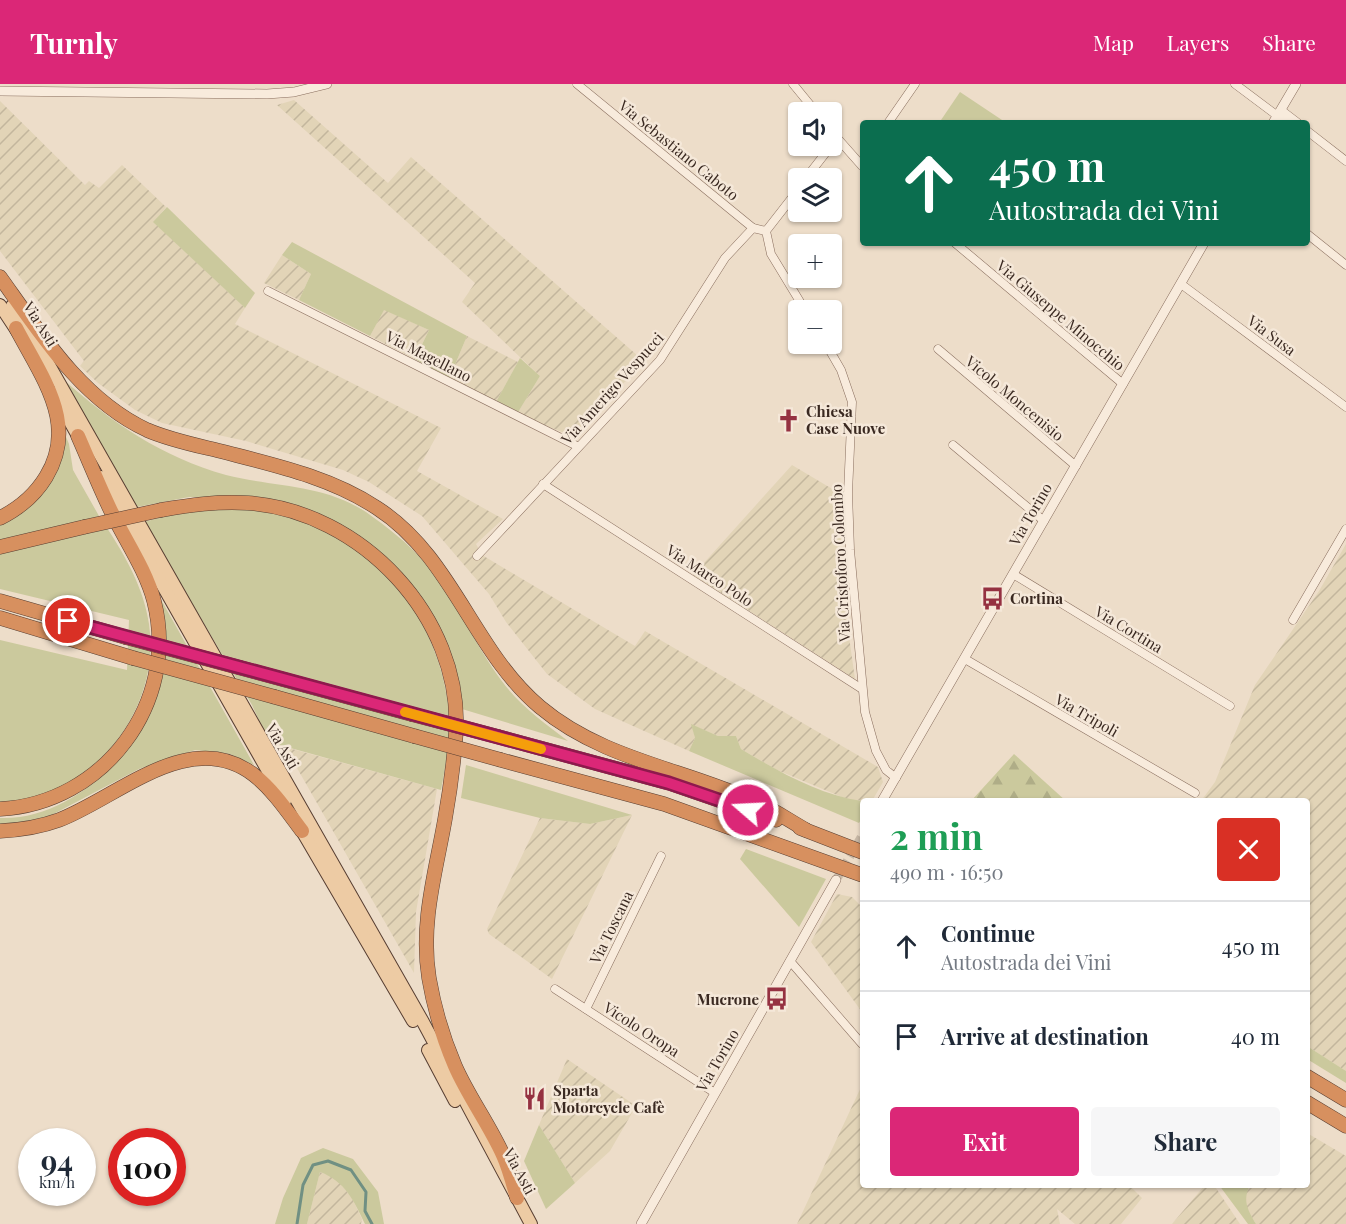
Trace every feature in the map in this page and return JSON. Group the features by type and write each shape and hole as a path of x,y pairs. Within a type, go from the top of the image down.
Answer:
{"highway":[{"path":"0,278 45,339 79,378 120,415 146,429 175,440 277,465 335,485 377,508 401,526 438,565 508,674 538,705 568,729 612,751 758,802 806,830"},
{"path":"0,518 18,508 41,486 55,458 58,436 57,417 52,401 16,327"},
{"path":"0,809 48,801 81,785 105,766 126,742 143,714 153,685 158,653 154,601 78,436"},
{"path":"0,546 161,510 204,503 249,503 281,509 315,520 347,536 376,556 404,584 425,614 440,645 451,681 456,730 446,817 429,896 427,939 429,977 439,1022 456,1067 504,1156 517,1198"},
{"path":"0,601 125,637 669,783 806,830 860,851"},
{"path":"0,618 133,658 664,804 860,874"},
{"path":"0,627 133,658"},
{"path":"0,831 20,830 59,820 152,771 192,759 234,763 252,773 268,788 302,831"},
{"path":"1310,1078 1346,1100"},
{"path":"1310,1104 1346,1126"}],"main road":[{"name":"Via Asti","path":"0,288 51,368 423,1022 531,1224"},
{"name":"Via Asti","path":"0,305 16,327 416,1027 523,1224"}],"street":[{"path":"0,92 267,94 294,92 327,84"},
{"name":"Via Sebastiano Caboto","path":"577,84 753,228 766,231"},
{"path":"793,84 808,102"},
{"path":"890,120 915,84"},
{"path":"1235,84 1277,116 1296,84"},
{"path":"1310,133 1346,161"},
{"path":"842,148 860,161"},
{"path":"788,203 766,231 771,255 799,300"},
{"name":"Via Amerigo Vespucci","path":"477,556 577,446 660,360 725,258 753,228"},
{"path":"1310,236 1346,265"},
{"name":"Via Giuseppe Minocchio","path":"959,246 1123,384"},
{"name":"Via Torino","path":"884,798 1202,246"},
{"name":"Via Susa","path":"1181,284 1346,407"},
{"name":"Via Magellano","path":"268,291 577,446"},
{"name":"Vicolo Moncenisio","path":"938,349 1076,466"},
{"name":"Via Cristoforo Colombo","path":"832,354 841,370 852,402 848,493 850,550 862,689 869,735 886,770 896,778"},
{"path":"953,445 1044,521"},
{"name":"Via Marco Polo","path":"543,484 862,689"},
{"path":"1293,620 1346,529"},
{"name":"Via Cortina","path":"1013,574 1230,706"},
{"name":"Via Tripoli","path":"965,659 1196,793"},
{"name":"Via Toscana","path":"586,1009 661,856"},
{"name":"Via Torino","path":"641,1224 836,880"},
{"path":"790,961 860,1042"},
{"name":"Vicolo Oropa","path":"555,989 715,1093"}],"shaded area":[{"path":"294,100 388,183 411,157 646,363 617,389 574,437 517,414 540,376 462,302 475,283 277,105"},
{"path":"0,101 85,185 89,181 99,188 122,165 166,207 154,222 245,308 235,324 441,428 417,471 503,519 476,544 482,555 635,646 645,631 878,767 883,782 874,798 849,800 777,770 741,749 736,736 718,736 692,725 695,738 689,751 595,709 547,674 506,622 489,594 422,516 369,482 343,470 246,441 162,423 135,410 98,383 80,366 84,361 0,251"},
{"path":"282,255 311,274 299,300 264,283"},
{"path":"384,309 429,330 415,359 370,336"},
{"path":"467,336 518,362 496,402 449,379"},
{"path":"792,465 839,493 844,601 855,679 693,575"},
{"path":"1346,544 1346,1071 1310,1048 1310,798 1203,798 1215,782 1255,685 1319,591"},
{"path":"285,747 437,789 416,912 414,973"},
{"path":"632,815 552,979 489,934 487,929 540,818 590,824"},
{"path":"837,894 852,897 860,905 860,1009 811,942"},
{"path":"567,1059 636,1106 610,1151 575,1183 539,1125"},
{"path":"860,1089 860,1188 1132,1188 1142,1198 1121,1224 1075,1224 1057,1209 1060,1224 797,1224"},
{"path":"1310,1135 1346,1156 1346,1224 1256,1224 1245,1206 1248,1188 1310,1188"},
{"path":"320,1172 336,1178 352,1198 362,1219 361,1224 307,1224"},
{"path":"1202,1188 1216,1188 1240,1224 1172,1224"}],"green space":[{"path":"960,92 1002,120 941,120"},
{"path":"167,207 255,293 245,308 153,222"},
{"path":"292,242 467,336 449,379 415,359 429,330 384,310 370,336 299,300 311,274 282,255"},
{"path":"520,358 540,376 517,414 496,402"},
{"path":"63,379 119,424 180,459 226,475 316,491 350,503 366,512 396,535 424,562 445,590 508,689 532,713 568,741 462,709 450,656 436,621 402,573 368,544 238,497 189,497 137,507"},
{"path":"61,425 69,444 73,470 99,516 26,536 0,540 0,522 40,495"},
{"path":"232,507 281,514 314,524 344,540 370,559 394,583 414,610 430,640 441,671 448,704 449,736 441,790 269,742 252,705 144,522 173,514"},
{"path":"107,528 133,574 147,611 150,657 144,689 131,719 113,746 90,769 63,787 32,798 0,803 0,640 127,670 129,620 0,589 0,551"},
{"path":"159,596 254,765 230,754 195,750 139,769 46,818 0,825 0,818 22,817 43,812 82,792 115,762 129,745 150,707"},
{"path":"691,724 718,736 736,736 741,749 784,774 815,788 860,801 860,821 859,823 689,751 695,738"},
{"path":"1014,754 1063,798 974,798"},
{"path":"466,765 632,815 590,824 540,818 461,798"},
{"path":"746,849 826,879 799,927 740,859"},
{"path":"1310,1048 1346,1071 1346,1083 1310,1061"},
{"path":"539,1125 575,1183 546,1209 524,1161"},
{"path":"323,1148 353,1159 378,1192 384,1224 365,1224 353,1200 342,1186 320,1172 307,1224 275,1224 283,1198 301,1158"},
{"path":"1221,1188 1249,1188 1246,1201 1256,1224 1248,1224"}],"waterway":[{"path":"297,1224 303,1185 313,1165 328,1161 351,1170 366,1192 365,1211 372,1224"}],"tunnel":[{"path":"836,880 860,839"}],"slow traffic":[{"path":"405,712 541,749"}],"place":[{"name":"Chiesa Case Nuove","path":"788,420"},
{"name":"Cortina","path":"992,598"},
{"name":"Mucrone","path":"777,999"},
{"name":"Sparta Motorcycle Cafè","path":"535,1099"}],"route":[{"path":"68,621 669,783 748,810"}]}
